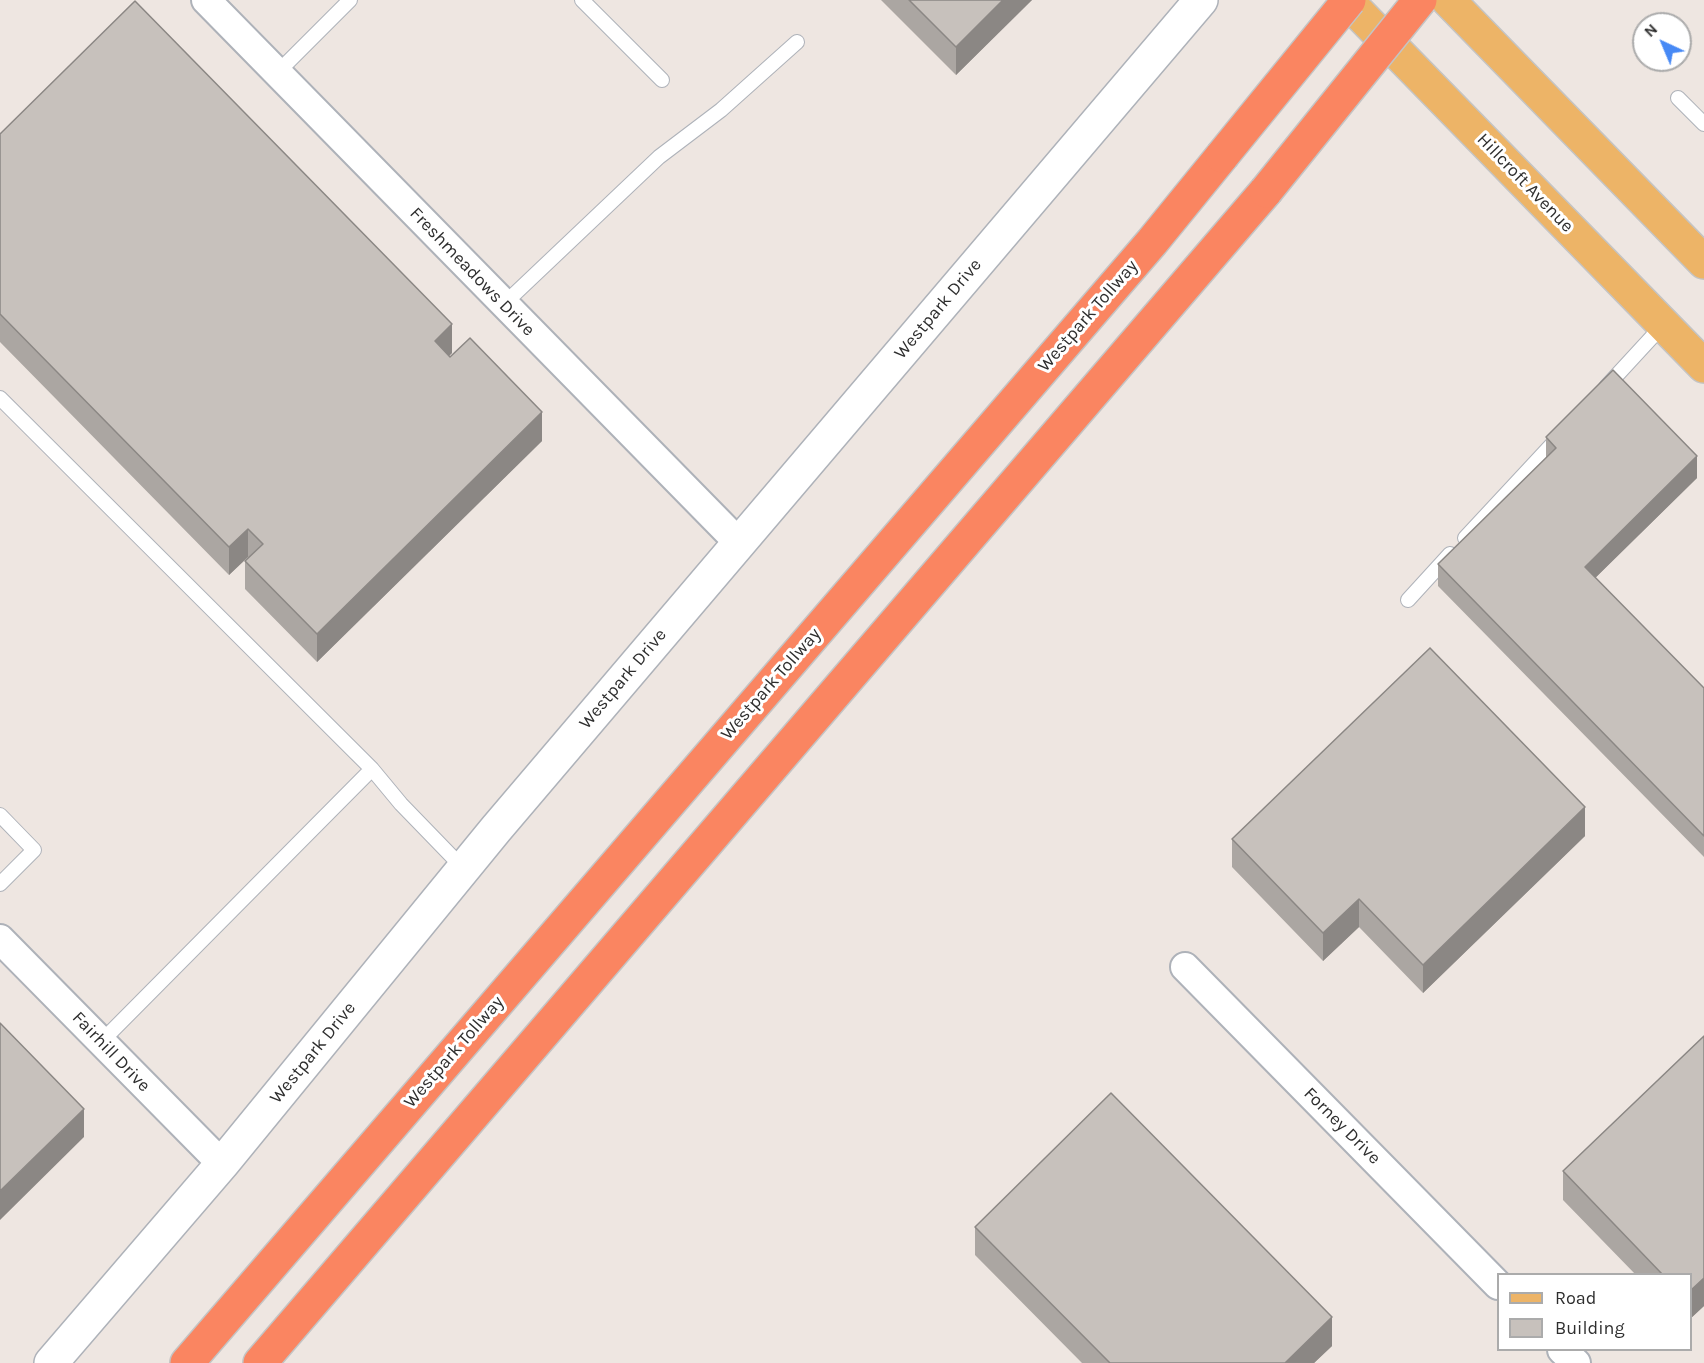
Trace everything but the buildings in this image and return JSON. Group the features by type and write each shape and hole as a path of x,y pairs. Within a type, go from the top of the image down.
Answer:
{"highway":[{"name":"Westpark Tollway","path":"187,1363 1144,251 1348,0"},
{"path":"260,1363 1266,191 1420,0"}],"main road":[{"name":"Westpark Drive","path":"51,1363 222,1164 464,868 1201,0"},
{"name":"Hillcroft Avenue","path":"1348,0 1704,366"},
{"path":"1448,0 1704,262"}],"street":[{"name":"Freshmeadows Drive","path":"206,0 739,543"},
{"name":"Fairhill Drive","path":"0,939 222,1164"},
{"name":"Forney Drive","path":"1185,967 1497,1284"},
{"path":"1563,1351 1576,1363"}],"lane":[{"path":"277,73 350,0"},
{"path":"582,0 662,80"},
{"path":"504,304 659,157 721,110 796,42"},
{"path":"1678,98 1704,124"},
{"path":"1598,395 1664,324"},
{"path":"0,398 372,770 401,804 464,868"},
{"path":"1408,600 1567,429"},
{"path":"101,1042 372,770"},
{"path":"0,815 34,850 0,884"}]}
